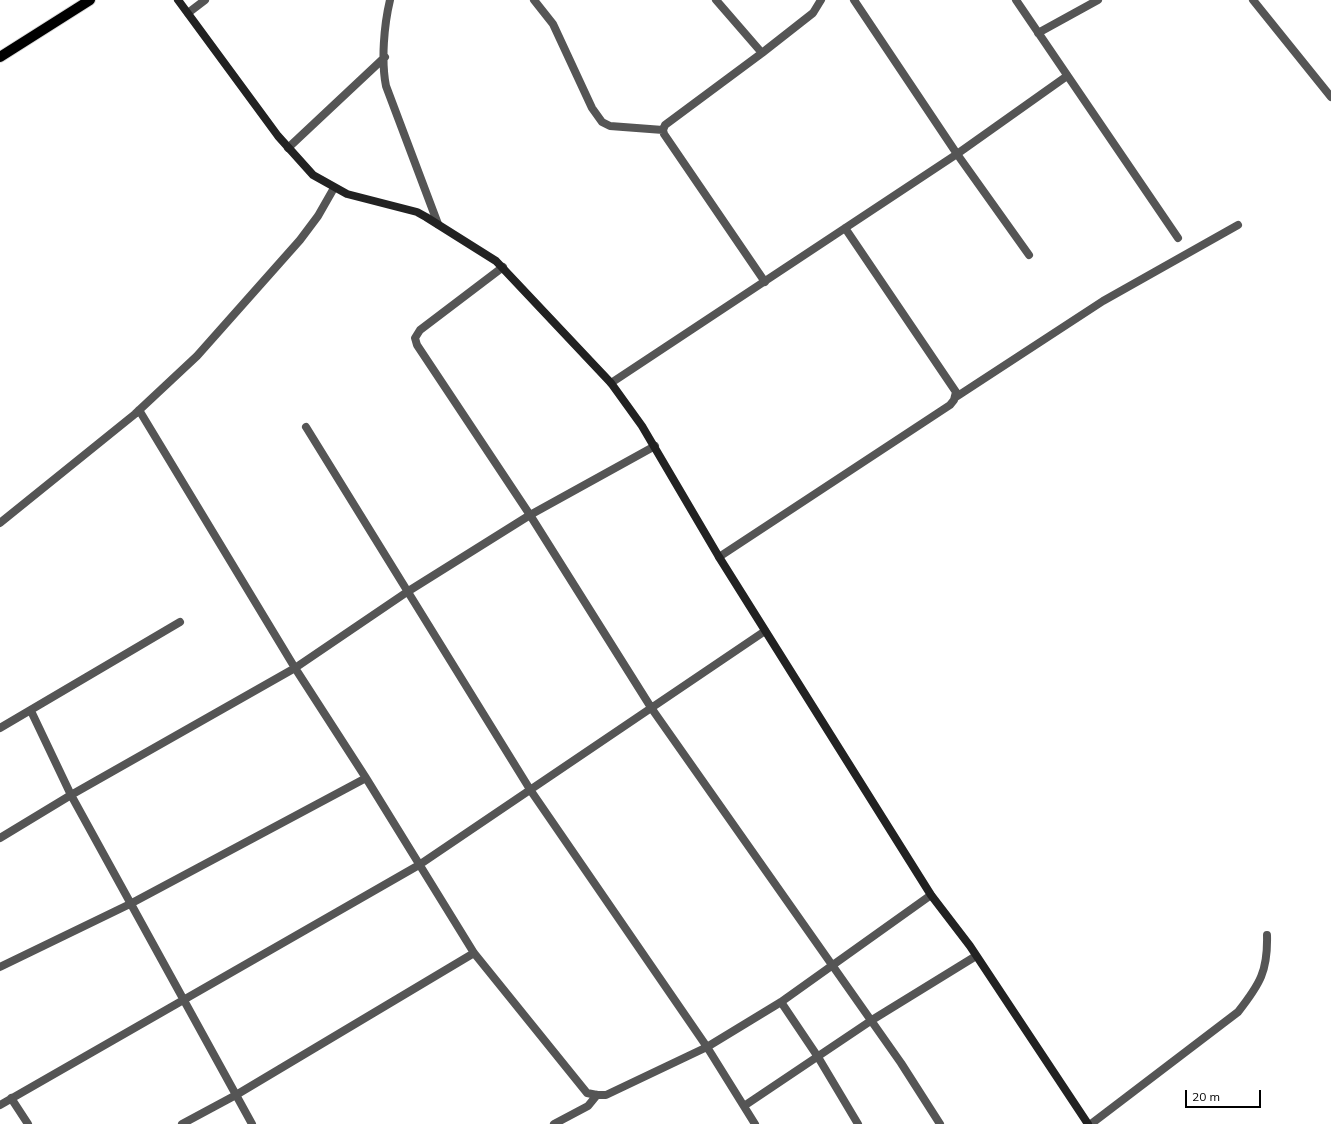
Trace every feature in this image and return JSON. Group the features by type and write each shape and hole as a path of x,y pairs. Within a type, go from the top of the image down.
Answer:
{"main road":[{"path":"0,57 90,0"}],"street":[{"path":"178,0 288,148 313,175 347,194 417,212 496,261 611,382 654,446 719,557 931,895 976,956 1088,1124"},
{"path":"188,13 205,0"},
{"path":"390,0 386,21 384,77 386,86 438,224"},
{"path":"534,0 555,28 592,108 602,122 610,126 663,130"},
{"path":"716,0 762,53"},
{"path":"765,282 664,134 663,130 665,125 762,53 812,13 821,0"},
{"path":"854,0 957,154 1029,255"},
{"path":"1016,0 1178,238"},
{"path":"1038,33 1098,0"},
{"path":"1253,0 1331,97"},
{"path":"288,148 385,57"},
{"path":"611,382 765,282 957,154 1067,76"},
{"path":"0,524 139,410 197,356 300,240 318,216 334,188"},
{"path":"719,557 950,405 956,397 1103,301 1238,226"},
{"path":"845,228 956,392 956,397"},
{"path":"503,267 420,330 415,338 417,345 530,515 652,709 872,1020 940,1124"},
{"path":"139,410 295,668 366,778 474,953 587,1093 606,1095 707,1047 781,1002 931,895"},
{"path":"306,427 531,791 707,1047 755,1124"},
{"path":"0,838 71,795 295,668 407,592 530,515 654,446"},
{"path":"0,728 180,622"},
{"path":"0,1105 419,865 531,791 765,631"},
{"path":"31,711 71,795 252,1124"},
{"path":"0,967 130,904 366,778"},
{"path":"1091,1124 1238,1012 1256,990 1265,967 1267,935"},
{"path":"182,1124 236,1095 474,953"},
{"path":"744,1106 872,1020 976,956"},
{"path":"781,1002 818,1057 858,1124"},
{"path":"554,1124 588,1106 597,1095"},
{"path":"11,1098 28,1124"}]}
